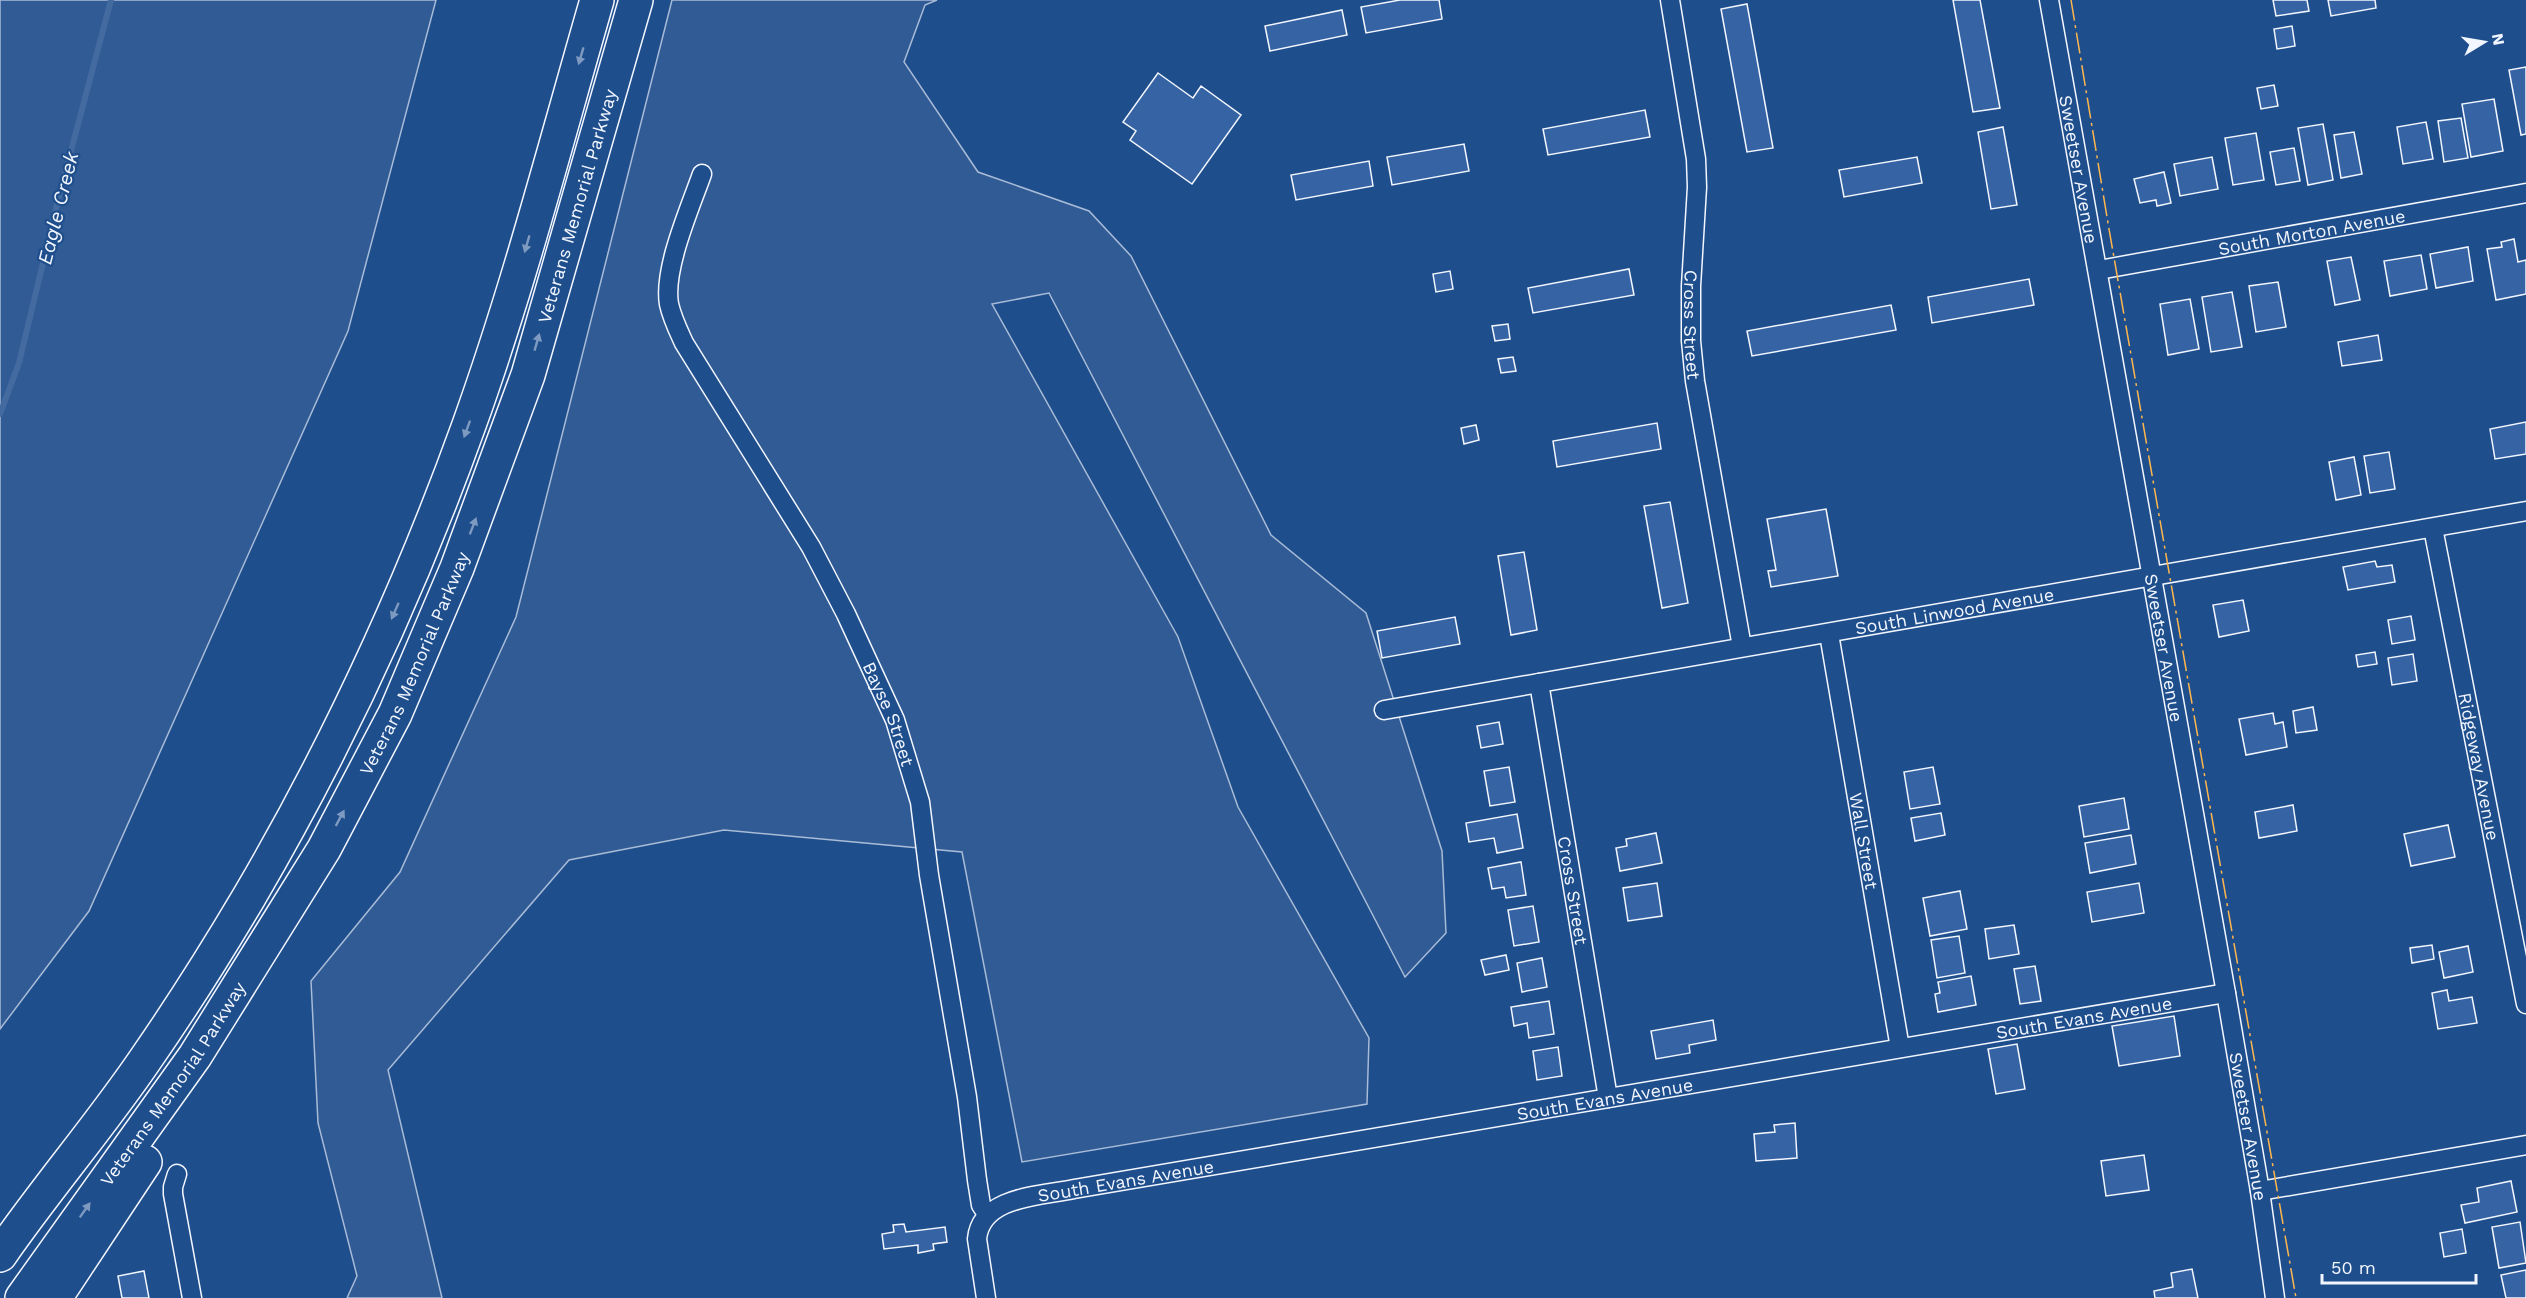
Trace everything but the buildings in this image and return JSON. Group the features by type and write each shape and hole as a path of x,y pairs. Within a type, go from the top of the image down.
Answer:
{"highway":[{"name":"Veterans Memorial Parkway","path":"8,1243 146,1059 193,988 250,896 301,805 367,674 414,569 470,421 518,276 597,0"},
{"name":"Veterans Memorial Parkway","path":"22,1298 195,1056 324,849 395,714 457,567 528,375 636,0"},
{"path":"56,1298 274,959 308,896 324,849"}],"street":[{"name":"Cross Street","path":"1670,0 1696,159 1697,187 1691,286 1691,341 1695,381 1742,648"},
{"name":"Sweetser Avenue","path":"2049,0 2226,993 2260,1191 2275,1298"},
{"name":"Bayse Street","path":"702,174 670,276 669,302 672,317 684,343 811,547 846,614 895,720 920,802 929,875 967,1097 981,1205 987,1214"},
{"name":"South Morton Avenue","path":"2098,270 2526,193"},
{"name":"South Linwood Avenue","path":"1383,710 2152,578 2526,511"},
{"name":"Ridgeway Avenue","path":"2433,528 2526,1004"},
{"name":"Wall Street","path":"1829,634 1900,1048"},
{"name":"Cross Street","path":"1539,682 1608,1098"},
{"name":"South Evans Avenue","path":"987,1214 1009,1202 1074,1189 2226,993"},
{"path":"2260,1191 2526,1145"},
{"path":"177,1174 172,1194 192,1298"},
{"path":"986,1298 977,1239 978,1230 987,1214"}],"shaded area":[{"path":"0,0 436,0 348,331 89,911 0,1029"},
{"path":"672,0 937,0 925,5 904,62 978,172 1089,211 1131,256 1271,535 1366,613 1442,851 1446,933 1405,977 1049,293 992,304 1178,637 1238,807 1369,1038 1367,1104 1022,1162 962,852 724,830 569,860 388,1070 442,1298 347,1298 357,1276 318,1123 311,981 400,872 516,617"}],"waterway":[{"name":"Eagle Creek","path":"0,414 19,363 59,196 111,0"}],"power":[{"path":"2071,0 2296,1298"}]}
